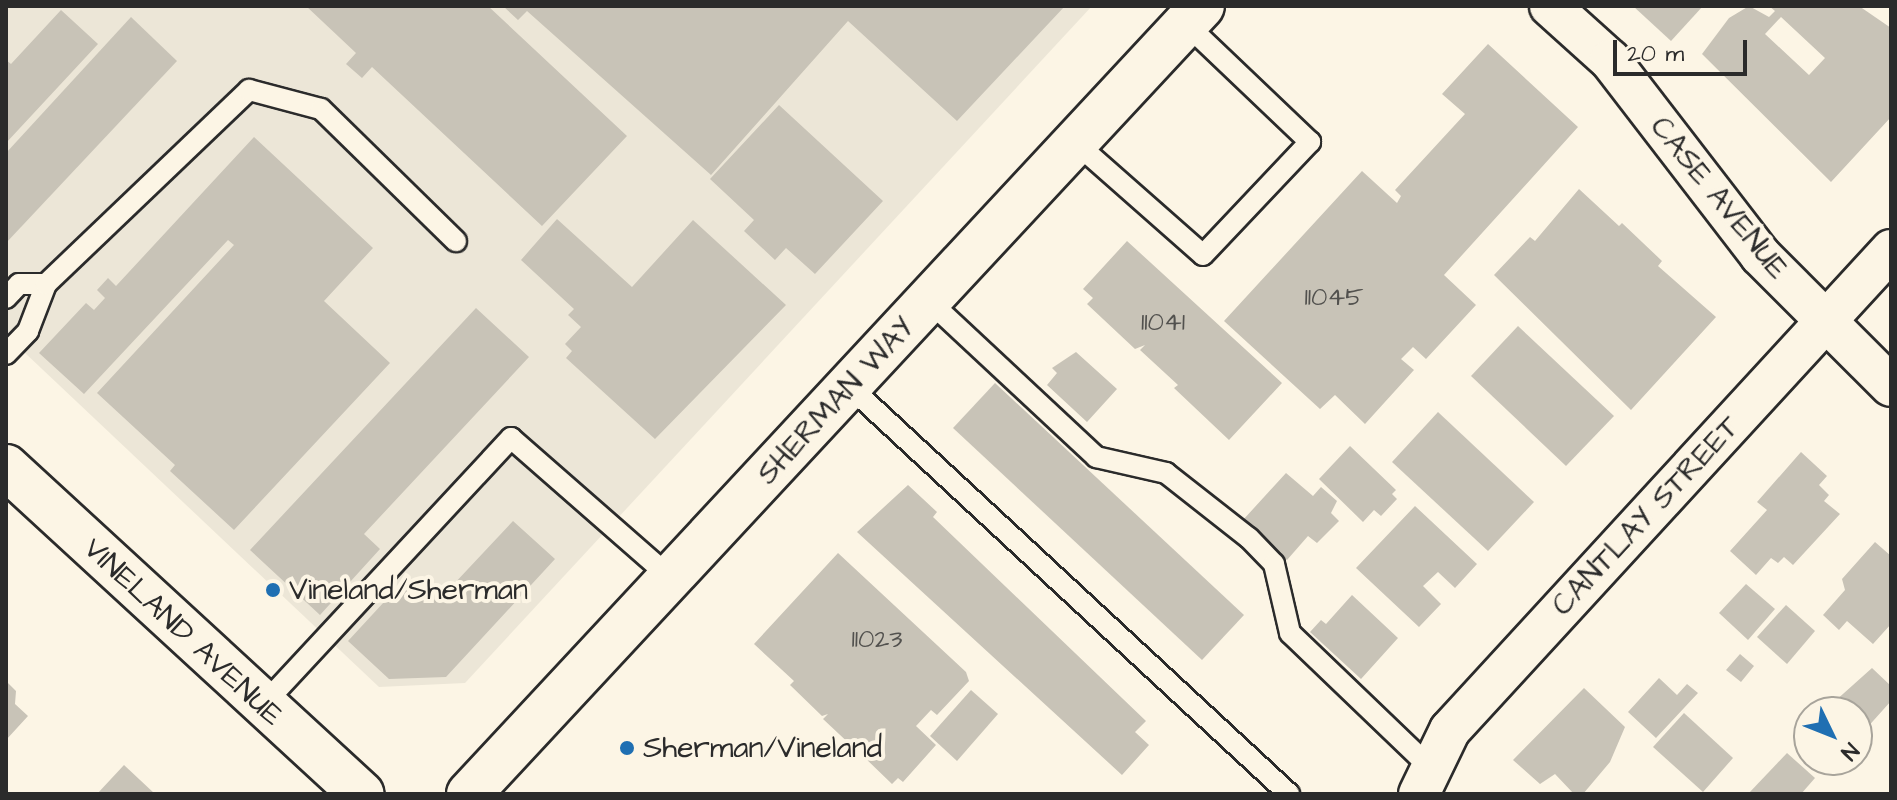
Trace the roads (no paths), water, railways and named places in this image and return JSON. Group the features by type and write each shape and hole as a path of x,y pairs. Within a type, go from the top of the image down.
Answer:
{"main road":[{"name":"SHERMAN WAY","path":"469,794 1194,15"},
{"name":"VINELAND AVENUE","path":"6,467 262,706 362,794"}],"street":[{"name":"CASE AVENUE","path":"1550,6 1610,60 1760,255 1823,323 1891,386"},
{"name":"CANTLAY STREET","path":"1425,781 1450,730 1891,250"}],"lane":[{"path":"1076,143 1203,255 1310,142 1194,15"},
{"path":"6,354 28,331 46,284 249,90 321,109 456,241"},
{"path":"6,298 19,284 46,284"},
{"path":"929,301 1096,457 1166,473 1249,538 1274,564 1290,633 1425,781"},
{"path":"850,387 1289,794"},
{"path":"262,706 511,438 671,578"}],"place":[{"name":"Vineland/Sherman","path":"273,590"},
{"name":"Sherman/Vineland","path":"627,748"}]}
